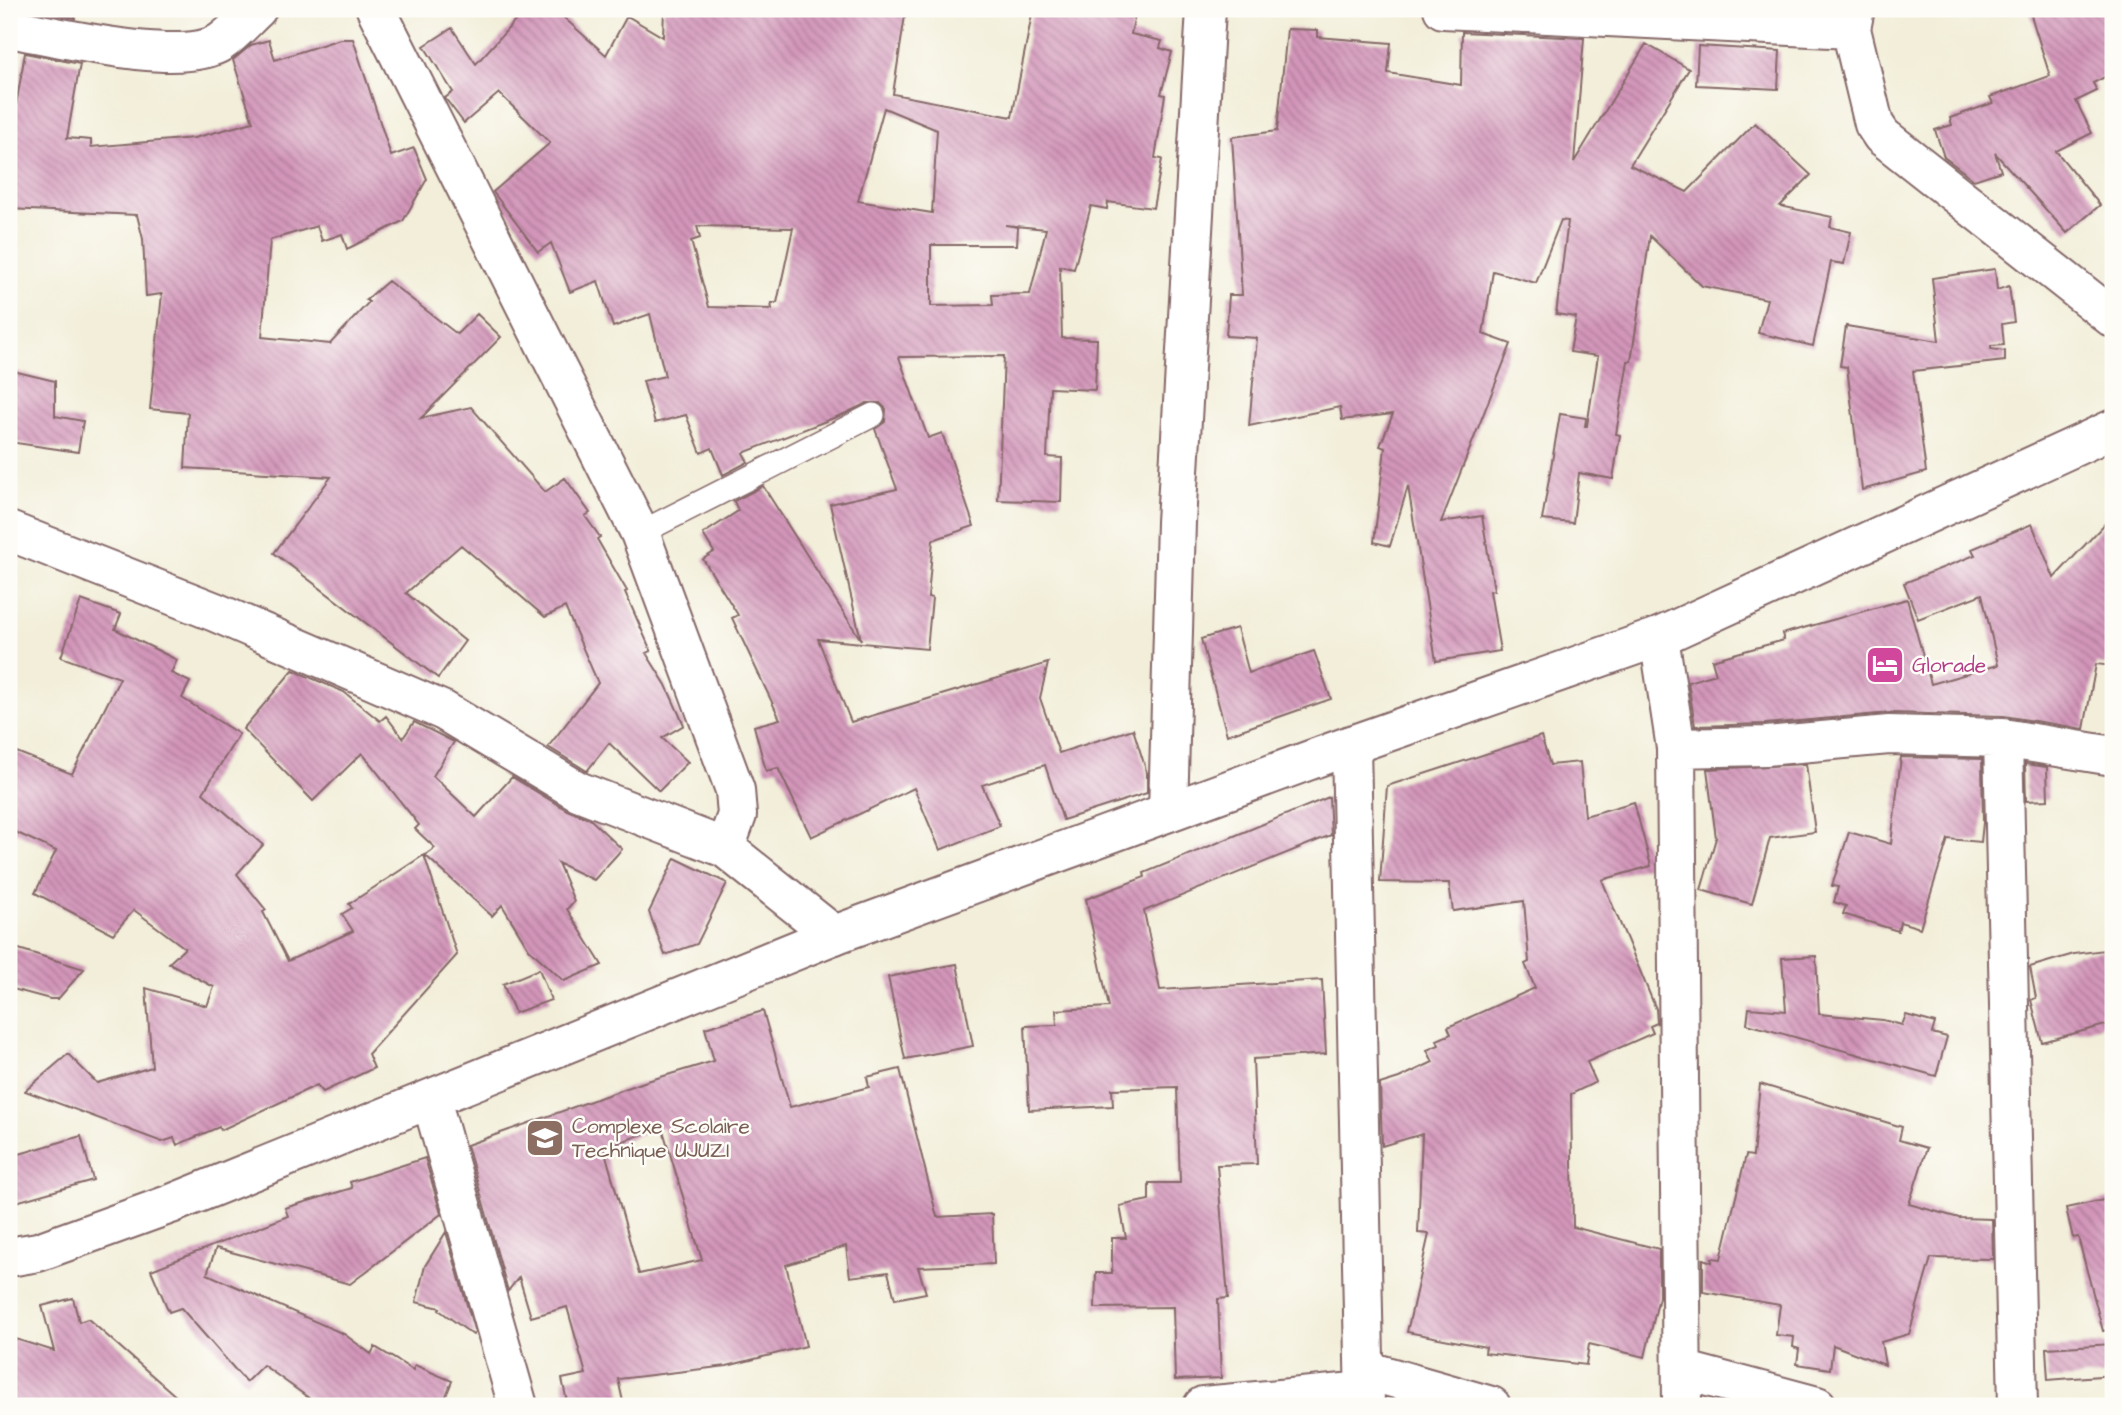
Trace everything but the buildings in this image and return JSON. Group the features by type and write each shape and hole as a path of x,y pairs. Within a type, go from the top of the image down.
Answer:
{"street":[{"path":"9,28 145,52 186,51 220,43 257,9"},
{"path":"376,9 640,533 735,790 737,815 725,848"},
{"path":"1168,813 1176,522 1206,9"},
{"path":"1443,9 1853,19 1869,108 1874,124 1882,136 2113,318"},
{"path":"9,1257 38,1252 171,1204 834,935 1351,745 1659,637 2113,429"},
{"path":"9,531 215,612 444,711 578,791 725,848 834,935"},
{"path":"1659,637 1675,748 1682,1388 1817,1406"},
{"path":"1675,748 1766,747 1889,735 2003,738 2113,756"},
{"path":"2003,738 2018,1406"},
{"path":"1351,745 1365,1389"},
{"path":"431,1099 518,1406"},
{"path":"1203,1406 1365,1389 1491,1406"}],"lane":[{"path":"640,533 873,415"}],"place":[{"name":"Glorade","path":"1885,665"},
{"name":"Complexe Scolaire Technique UJUZI","path":"545,1138"}]}
